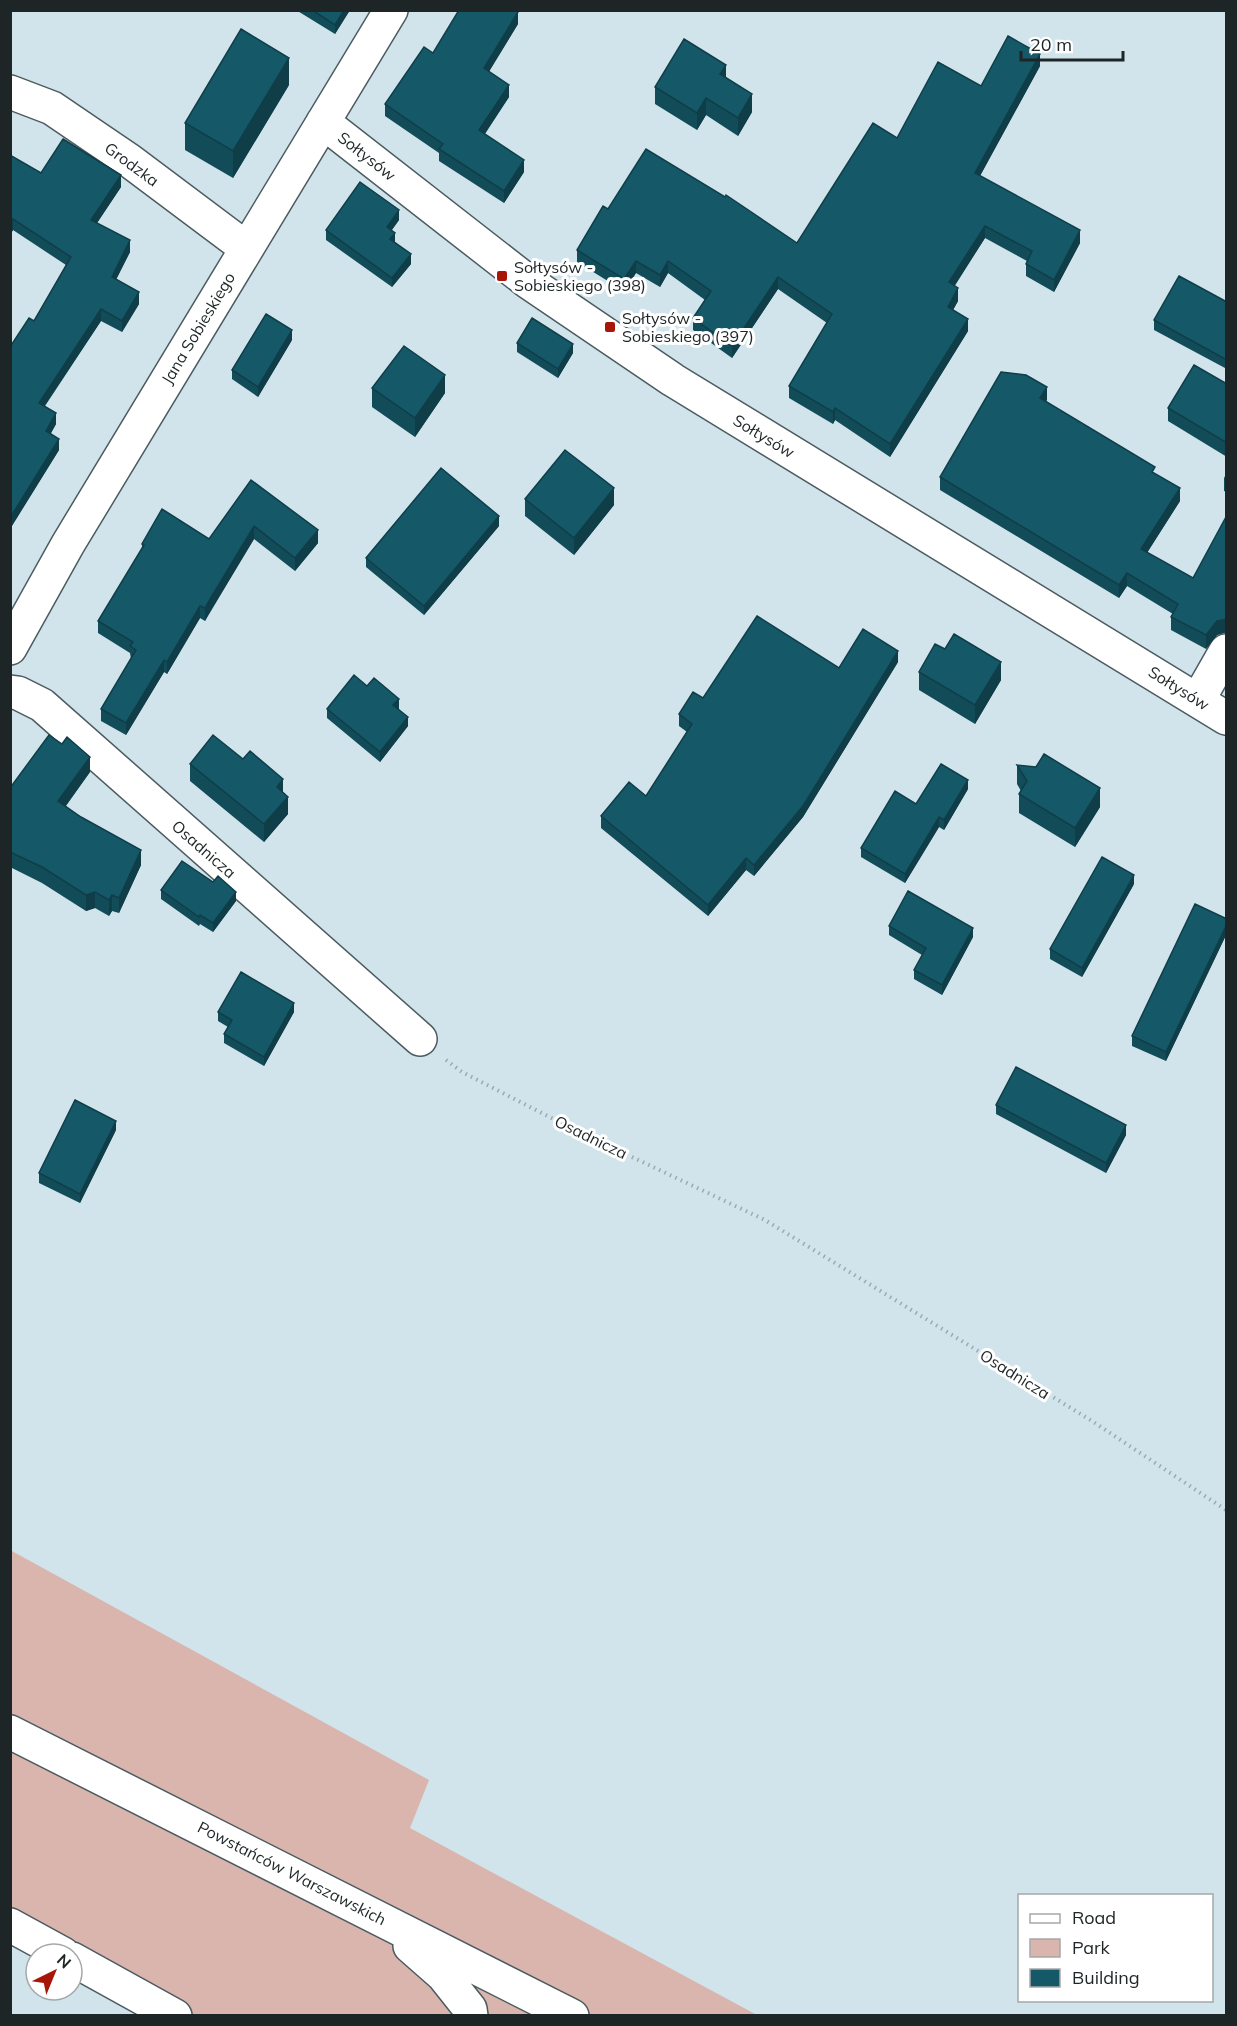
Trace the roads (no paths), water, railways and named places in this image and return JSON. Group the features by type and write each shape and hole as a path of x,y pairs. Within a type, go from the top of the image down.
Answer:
{"street":[{"name":"Jana Sobieskiego","path":"10,648 68,544 390,10"},
{"name":"Grodzka","path":"10,92 52,108 130,161 246,248"},
{"name":"Sołtysów","path":"323,122 527,281 674,381 1227,718"},
{"path":"1198,700 1227,651"},
{"name":"Osadnicza","path":"10,692 18,693 42,705 420,1039"},
{"name":"Powstańców Warszawskich","path":"10,1732 573,2016"},
{"path":"372,1913 443,1975 470,2009 471,2016"},
{"path":"10,1925 41,1942"},
{"path":"84,1966 175,2016"}],"place":[{"name":"Sołtysów - Sobieskiego (398)","path":"502,276"},
{"name":"Sołtysów - Sobieskiego (397)","path":"610,327"}]}
